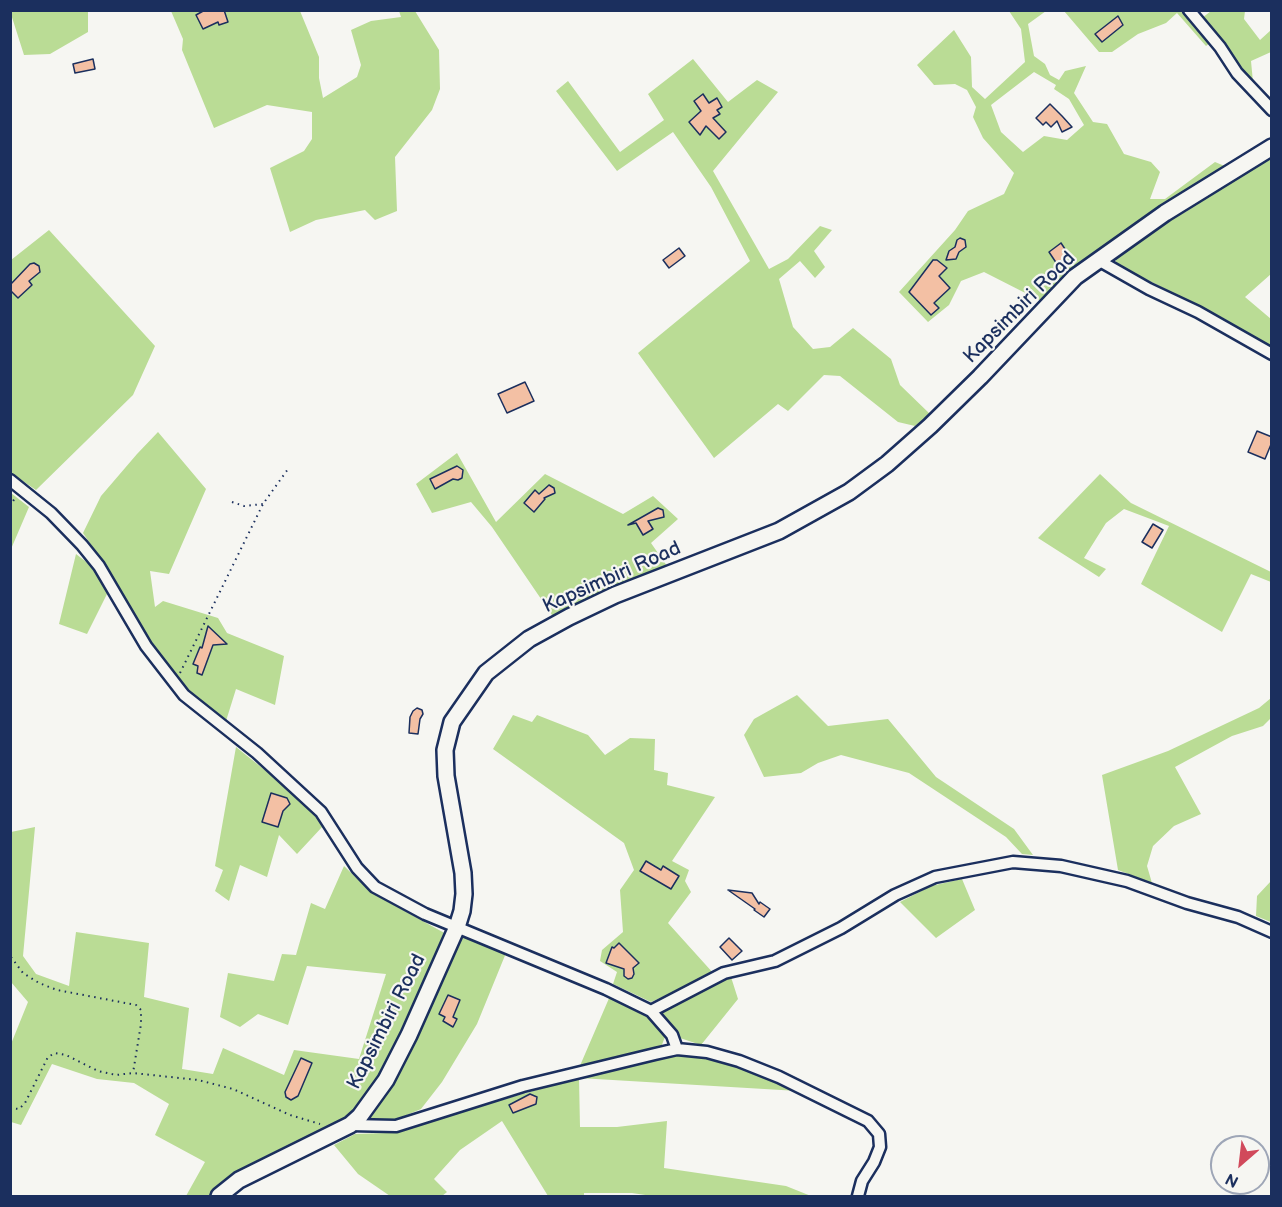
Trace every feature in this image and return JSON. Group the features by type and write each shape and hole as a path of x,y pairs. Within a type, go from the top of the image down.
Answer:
{"street":[{"path":"1189,10 1220,47 1237,73 1272,110"},
{"name":"Kapsimbiri Road","path":"219,1197 239,1180 350,1125 360,1116 386,1080 409,1035 457,927 464,894 464,873 446,776 445,750 452,722 486,673 530,639 569,617 615,595 779,531 849,492 930,426 1075,277 1165,213 1272,147"},
{"path":"1098,260 1272,354"},
{"path":"10,480 51,513 99,566 146,646 184,695 257,753 321,812 357,868 375,887 425,914 596,984 651,1011 672,1035 677,1049"},
{"path":"651,1011 724,974 775,961 841,928 895,895 935,877 1013,862 1061,866 1127,881 1187,903 1238,917 1272,932"},
{"path":"350,1125 396,1126 523,1086 677,1049 707,1052 739,1061 779,1077 868,1121 879,1134 880,1147 862,1181 858,1197"}],"path":[{"path":"174,683 263,504 288,469"},
{"path":"232,502 244,506 263,504"},
{"path":"11,957 23,973 48,986 136,1005 141,1010 141,1024 133,1073"},
{"path":"10,1108 19,1109 25,1103 48,1057 55,1053 66,1055 98,1071 116,1075 133,1073 198,1080 233,1089 290,1115 319,1124 350,1125"}],"green space":[{"path":"10,11 88,11 88,32 50,54 24,55"},
{"path":"171,11 300,11 319,57 319,78 323,98 357,77 361,65 351,30 371,21 401,17 399,11 415,11 439,50 440,89 432,110 395,157 397,211 375,220 365,210 316,220 290,232 270,168 304,151 312,139 312,112 267,105 214,128 182,50 183,39"},
{"path":"1009,11 1046,11 1028,24 1034,56 1045,64 1050,75 1059,80 1065,71 1086,66 1074,93 1093,122 1107,124 1124,154 1151,162 1160,172 1150,199 1165,199 1215,162 1227,167 1130,226 1092,256 1043,302 984,272 961,281 949,305 928,322 899,292 955,230 968,211 1004,194 1014,173 983,138 973,117 976,107 967,90 955,84 934,85 917,65 954,30 971,57 972,87 985,99 1025,62 1021,29","holes":["1034,72 1056,85 1054,89 1069,99 1084,125 1067,140 1044,136 1023,152 1001,132 991,105"]},
{"path":"1064,11 1184,11 1210,43 1206,46 1177,13 1166,23 1138,34 1112,52 1099,52"},
{"path":"1211,11 1245,11 1244,19 1260,40 1271,30 1271,52 1251,61 1253,82 1202,18"},
{"path":"693,59 728,102 757,80 778,92 713,171 769,269 788,259 820,226 832,230 814,251 825,267 815,278 800,261 779,279 793,327 813,349 830,347 853,328 891,359 900,385 930,414 915,426 898,422 840,376 824,375 788,411 778,404 714,458 638,353 750,261 711,187 673,132 617,171 556,91 568,81 620,152 664,120 648,94"},
{"path":"1271,158 1271,274 1245,297 1271,319 1271,347 1223,318 1116,264 1116,257 1127,245 1187,211 1210,192"},
{"path":"49,230 155,346 133,395 36,490 11,473 11,260"},
{"path":"158,432 206,489 169,574 150,571 155,607 163,601 218,618 227,633 284,656 275,705 236,689 226,721 190,693 153,647 113,577 83,533 101,496"},
{"path":"457,453 496,522 545,474 623,514 653,496 678,519 651,543 667,566 554,618 492,527 471,502 432,513 416,484"},
{"path":"1100,474 1131,503 1271,572 1271,582 1251,574 1222,632 1141,584 1169,526 1124,509 1106,523 1084,558 1106,569 1099,577 1038,538"},
{"path":"11,493 29,507 11,549"},
{"path":"76,554 89,564 108,592 87,634 59,624"},
{"path":"797,695 828,726 888,719 936,777 1014,829 1033,855 1022,854 1006,837 909,773 841,755 818,763 801,773 764,777 744,735 754,719"},
{"path":"1271,698 1271,718 1263,726 1232,736 1175,767 1201,814 1174,826 1153,846 1147,866 1152,883 1118,870 1102,775 1168,751 1259,708"},
{"path":"513,715 532,722 537,715 588,735 605,755 630,738 655,739 654,770 668,773 667,785 715,797 672,861 689,870 685,881 691,892 668,923 714,974 651,1002 613,984 617,972 600,961 602,950 623,932 620,890 634,870 624,843 493,749"},
{"path":"236,747 306,803 323,826 297,854 279,835 267,877 240,865 229,901 215,891 223,870 215,866"},
{"path":"35,827 23,956 36,974 69,986 76,932 149,943 144,997 189,1008 182,1069 213,1074 223,1048 284,1075 294,1050 359,1059 386,974 307,966 288,1025 258,1014 240,1027 220,1017 228,973 274,981 282,954 296,955 311,903 325,909 344,866 372,893 448,935 423,981 416,1005 396,1048 356,1111 316,1136 260,1159 231,1177 209,1196 186,1196 205,1162 155,1135 169,1104 134,1083 97,1079 52,1064 21,1125 11,1122 11,1044 28,1002 11,982 11,832"},
{"path":"962,879 975,910 936,938 900,902 931,886"},
{"path":"1271,881 1271,922 1256,916 1257,896"},
{"path":"463,935 506,953 477,1024 442,1082 421,1109 395,1120 367,1119 380,1104 397,1074"},
{"path":"731,977 738,999 701,1045 680,1038 661,1015 664,1009"},
{"path":"610,996 648,1014 663,1028 665,1037 661,1047 579,1068"},
{"path":"680,1052 718,1060 798,1091 579,1078"},
{"path":"579,1078 580,1127 617,1127 667,1121 664,1168 786,1186 811,1196 652,1196 632,1193 584,1193 584,1196 548,1196 502,1121 460,1150 434,1179 447,1192 442,1196 390,1196 358,1174 334,1145 355,1134 386,1133"}],"building":[{"path":"205,10 224,10 228,22 219,25 218,22 203,29 196,15"},
{"path":"1118,16 1123,25 1102,42 1095,34"},
{"path":"93,59 95,69 75,73 73,64"},
{"path":"703,94 709,103 717,98 722,107 717,110 720,114 713,118 726,132 719,139 706,126 700,135 689,122 701,111 694,101"},
{"path":"1050,104 1072,127 1062,132 1057,121 1051,127 1046,122 1043,125 1036,118"},
{"path":"960,238 965,240 966,247 959,252 956,259 946,260 949,251 955,247"},
{"path":"1061,243 1069,255 1057,264 1049,252"},
{"path":"679,248 685,256 669,268 663,260"},
{"path":"933,260 937,260 947,268 939,276 950,288 934,303 939,308 931,315 909,292"},
{"path":"34,263 39,266 40,272 29,281 32,285 18,298 10,290 10,285 30,264"},
{"path":"525,382 534,401 507,413 498,394"},
{"path":"1257,431 1272,437 1265,459 1248,452"},
{"path":"457,466 463,470 462,478 453,479 435,489 430,479"},
{"path":"549,485 554,488 555,493 544,498 534,512 524,503 535,490 539,494"},
{"path":"658,508 663,510 664,517 648,521 653,529 643,535 636,523 628,525"},
{"path":"1153,524 1163,530 1152,548 1142,542"},
{"path":"208,626 227,644 213,645 202,675 197,673 198,666 193,664 200,647 202,648"},
{"path":"417,708 422,710 423,714 418,734 409,733 410,717"},
{"path":"271,793 287,798 290,804 283,811 278,827 262,822"},
{"path":"646,861 661,870 663,866 679,876 671,889 640,871"},
{"path":"728,890 752,893 759,904 760,902 770,909 764,917"},
{"path":"729,938 742,951 732,960 720,947"},
{"path":"619,943 639,963 633,968 632,978 628,979 624,976 624,969 606,963 612,947 614,948"},
{"path":"448,995 460,1000 453,1017 457,1019 453,1027 443,1021 445,1017 439,1014"},
{"path":"301,1058 312,1063 298,1096 291,1100 286,1097 285,1092"},
{"path":"530,1094 537,1097 536,1104 513,1113 509,1105"}]}
